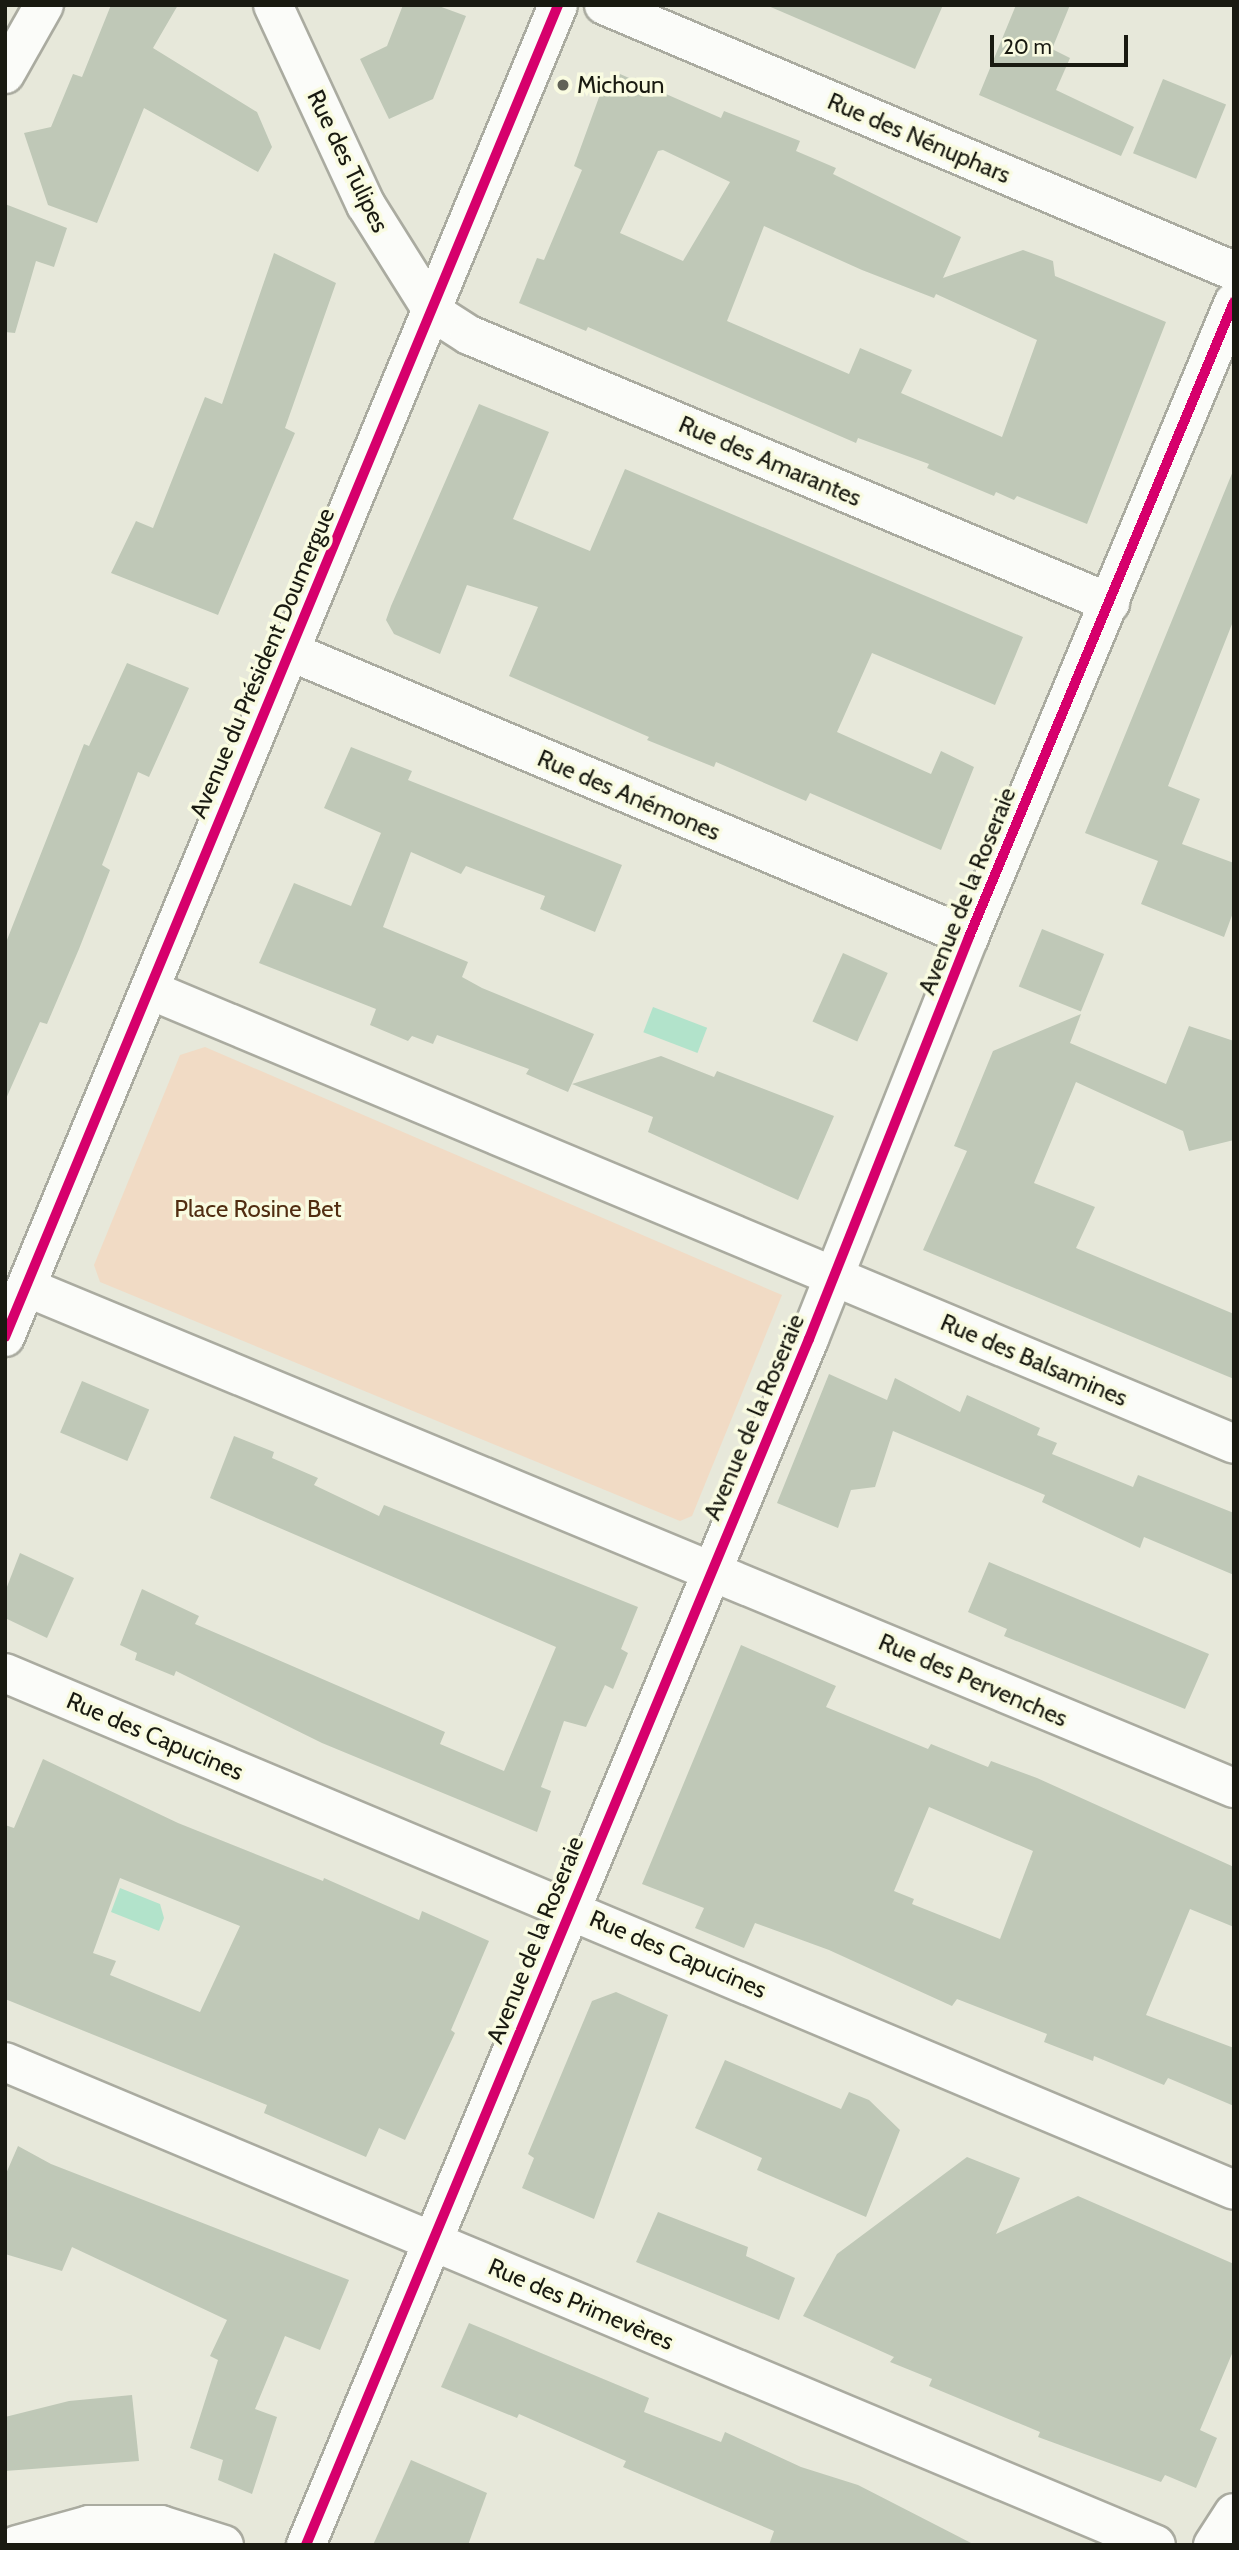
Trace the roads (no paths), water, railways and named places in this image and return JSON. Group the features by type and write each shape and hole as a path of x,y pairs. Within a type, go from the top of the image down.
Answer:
{"street":[{"path":"5,74 44,5"},
{"name":"Rue des Tulipes","path":"273,5 366,205 433,312"},
{"name":"Avenue du Président Doumergue","path":"5,1337 289,651 433,312 558,5"},
{"name":"Rue des Nénuphars","path":"604,5 1234,271"},
{"name":"Avenue de la Roseraie","path":"306,2545 713,1571 969,937 1234,302"},
{"name":"Rue des Amarantes","path":"433,312 469,335 1110,603"},
{"name":"Rue des Anémones","path":"289,651 969,937"},
{"path":"150,990 834,1276"},
{"name":"Rue des Balsamines","path":"834,1276 1234,1444"},
{"path":"26,1287 713,1571"},
{"name":"Rue des Pervenches","path":"713,1571 1234,1788"},
{"name":"Rue des Capucines","path":"5,1674 570,1908 1234,2190"},
{"name":"Rue des Primevères","path":"5,2062 1156,2545"},
{"path":"1213,2545 1234,2513"},
{"path":"17,2545 101,2525 161,2525 224,2545"}],"place":[{"name":"Michoun","path":"563,85"}],"park label":[{"name":"Place Rosine Bet","path":"258,1209"}]}
